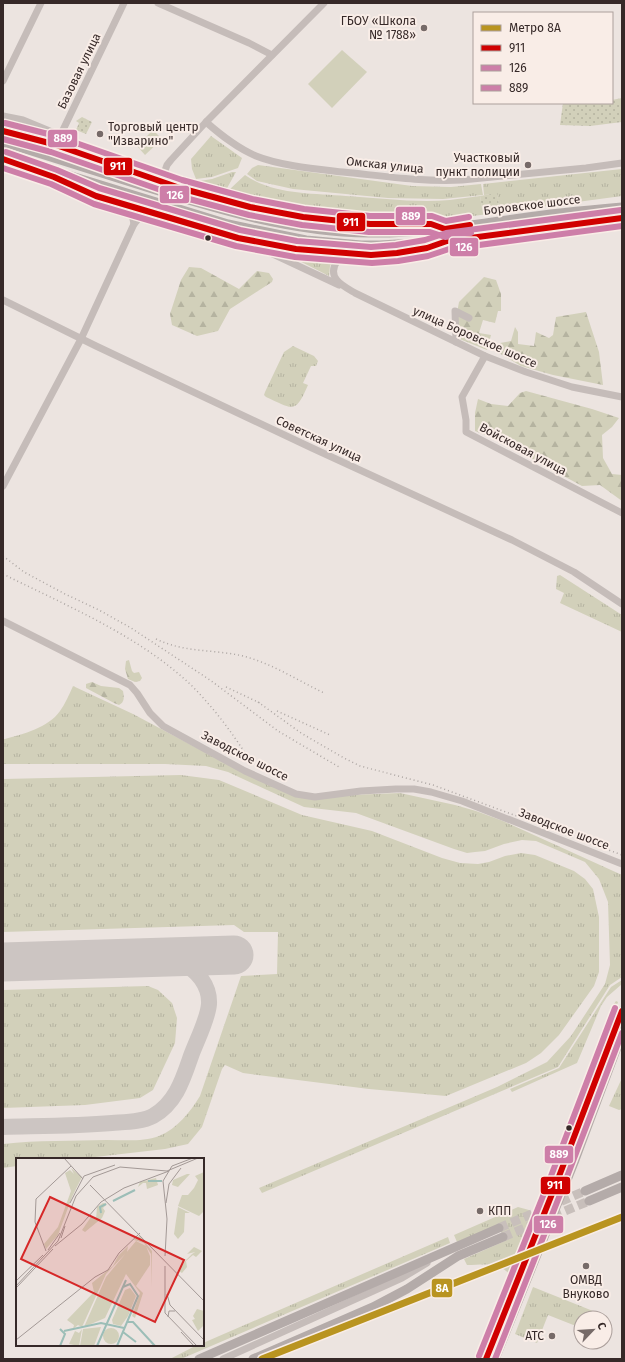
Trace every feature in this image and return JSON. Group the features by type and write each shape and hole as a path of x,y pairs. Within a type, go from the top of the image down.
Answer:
{"main road":[{"name":"Боровское шоссе","path":"3,142 205,205 281,224 345,232 370,233 445,229 522,217 622,207"},
{"name":"Боровское шоссе","path":"3,155 204,218 293,238 361,245 447,241 622,218"},
{"path":"603,208 622,201"},
{"path":"486,1359 561,1173 622,1011"},
{"path":"495,1359 572,1167 622,1034"},
{"path":"585,1191 622,1175"},
{"path":"589,1201 622,1186"},
{"path":"199,1359 499,1228"},
{"path":"253,1359 373,1307 407,1289 458,1256 503,1237"}],"street":[{"path":"3,81 41,3"},
{"name":"Базовая улица","path":"53,144 57,134 61,134 124,3"},
{"path":"158,3 249,43 272,55"},
{"path":"161,182 169,162 206,122 324,3"},
{"path":"3,116 23,120 57,134"},
{"name":"Омская улица","path":"206,122 233,145 257,157 267,160 323,170 403,179 446,181 469,180 622,163"},
{"path":"3,130 53,144 180,188 250,207 303,217 370,224 431,224 445,229"},
{"path":"3,159 60,180 96,196"},
{"path":"3,168 238,238 296,249 371,255 397,253 426,248 447,241"},
{"path":"119,203 132,214 134,224"},
{"path":"3,486 81,338 134,224 142,215 154,213"},
{"name":"улица Боровское шоссе","path":"238,238 348,289 485,356 542,378 622,398"},
{"path":"348,289 336,281 333,273 334,267 339,260 353,254"},
{"name":"Советская улица","path":"3,300 312,448 512,540 574,572 622,604"},
{"path":"456,342 455,311 469,318"},
{"name":"Войсковая улица","path":"485,356 462,397 466,420 466,432 622,513"},
{"name":"Заводское шоссе","path":"3,621 130,686 137,693 150,713 163,726 245,771 296,794 315,797 361,791 396,789 414,789 431,792 462,801 622,864"},
{"path":"223,1359 402,1278 445,1251"}],"green space":[{"path":"342,50 367,72 332,108 308,84"},
{"path":"622,98 622,122 590,126 560,125 563,104 613,104 613,100"},
{"path":"82,117 92,122 86,134 76,130 79,123 76,121"},
{"path":"153,130 162,139 145,155 137,146"},
{"path":"211,136 242,158 238,168 212,177 196,179 192,169 191,159"},
{"path":"258,165 412,186 451,187 481,184 483,195 443,199 388,198 293,189 257,181 247,174 252,168"},
{"path":"622,169 622,196 444,220 347,219 281,209 196,189 242,198 243,194 230,191 230,189 245,175 256,182 281,190 294,192 424,201 450,200 480,196 482,208 499,205 497,194 484,195 483,184"},
{"path":"236,172 226,190 220,188 218,190 201,185 200,181 212,179"},
{"path":"497,193 499,205 482,208 480,196"},
{"path":"278,250 334,258 330,266 329,276"},
{"path":"189,267 201,268 239,289 257,271 269,273 273,279 272,282 230,309 218,331 197,336 172,325 170,314 181,280"},
{"path":"484,277 496,280 501,294 501,311 498,311 495,323 483,320 479,333 491,335 487,350 457,338 457,313 459,302"},
{"path":"586,312 599,352 603,385 553,375 521,366 499,353 500,343 511,341 515,327 518,332 518,344 534,346 536,332 549,338 553,335 556,317"},
{"path":"293,346 314,356 318,361 316,366 311,366 303,383 308,385 304,395 296,405 292,407 264,395 284,352"},
{"path":"526,391 619,418 612,427 602,435 603,458 612,474 622,475 622,501 600,485 582,486 494,438 475,431 475,413 478,399 491,404 508,406 520,393"},
{"path":"560,575 622,615 622,632 560,603 564,593 556,589 557,576"},
{"path":"129,660 132,671 134,673 139,672 142,678 140,681 135,682 128,679 125,669 126,661"},
{"path":"92,682 101,686 119,688 123,691 123,701 119,705 86,688 86,684"},
{"path":"73,686 133,714 242,772 300,797 400,793 455,805 503,821 622,875 622,977 610,985 558,1067 262,1193 259,1188 497,1087 547,1062 571,1036 605,984 610,965 608,902 599,879 585,862 536,841 522,840 504,844 485,851 467,853 356,813 304,807 228,772 206,766 165,764 3,764 3,739 35,730 49,722 62,708"},
{"path":"181,775 219,780 302,815 372,831 442,858 460,863 478,864 521,853 535,855 574,871 585,879 593,889 599,917 599,972 594,986 559,1035 541,1053 526,1063 446,1096 369,1089 243,1073 225,1065 222,1069 202,1127 188,1144 165,1149 87,1158 16,1158 16,1166 3,1168 3,1144 42,1141 140,1140 159,1136 166,1133 178,1124 188,1114 200,1096 241,976 277,974 278,932 244,932 234,925 3,932 3,779"},
{"path":"622,980 622,984 607,997 601,1006 577,1063 512,1092 510,1089 559,1068 611,987"},
{"path":"148,986 158,990 172,1003 177,1018 175,1043 153,1090 140,1098 85,1105 3,1108 3,990"},
{"path":"616,1001 618,1002 583,1095 569,1121 610,1010"},
{"path":"622,1078 622,1109 619,1110 609,1106"},
{"path":"566,1128 549,1177 548,1176"},
{"path":"518,1207 529,1210 533,1215 532,1223 512,1277 502,1268 497,1266 467,1265 464,1259 505,1241 498,1225 457,1242 454,1235"},
{"path":"448,1237 450,1243 181,1359 170,1359 195,1346 204,1346 204,1343"},
{"path":"533,1287 590,1310 573,1310 573,1325 548,1315 537,1343 515,1334"}],"taxiway":[{"path":"3,1127 85,1125 133,1121 149,1118 161,1111 168,1104 182,1082 204,1023 208,1010 209,997 205,985 192,969 178,961 163,958"}],"runway":[{"path":"3,962 234,955"}],"tunnel":[{"path":"499,1228 585,1191"},
{"path":"503,1237 589,1201"}],"railway":[{"path":"3,556 24,572 131,628 210,680 278,731 339,767"},
{"path":"3,574 77,610 125,636 170,667 191,685 208,703 252,764"},
{"path":"156,639 178,647 232,654 253,659 274,667 324,693"},
{"path":"226,687 262,704"},
{"path":"258,702 301,733 360,766 433,785 622,855"},
{"path":"277,711 330,735"}],"metro line":[{"name":"8А","path":"262,1359 622,1217"}],"transit line":[{"name":"889","path":"5,123 56,136 182,180 252,199 304,209 370,216 432,216 446,221 469,217"},
{"name":"911","path":"3,131 53,144 180,188 250,207 303,217 370,224 431,224 445,229 470,225"},
{"name":"126","path":"3,139 51,152 178,196 249,215 302,225 369,232 430,232 445,237 471,233"},
{"name":"889","path":"6,152 57,170 99,188 240,230 297,241 371,247 396,245 425,240 446,233 621,210"},
{"name":"911","path":"3,159 54,177 96,196 238,238 296,249 371,255 397,253 427,248 447,241 622,218"},
{"name":"126","path":"3,168 51,184 94,204 236,246 295,257 372,263 398,261 428,256 449,249 622,226"},
{"name":"889","path":"479,1356 551,1176 615,1008"},
{"name":"911","path":"486,1359 558,1179 622,1011"},
{"name":"126","path":"495,1359 622,1033"}],"place":[{"name":"ГБОУ «Школа № 1788»","path":"424,28"},
{"name":"Торговый центр \"Изварино\"","path":"100,134"},
{"name":"Участковый пункт полиции","path":"528,165"},
{"name":"КПП","path":"480,1211"},
{"name":"ОМВД Внуково","path":"586,1266"},
{"name":"АТС","path":"552,1336"}]}
